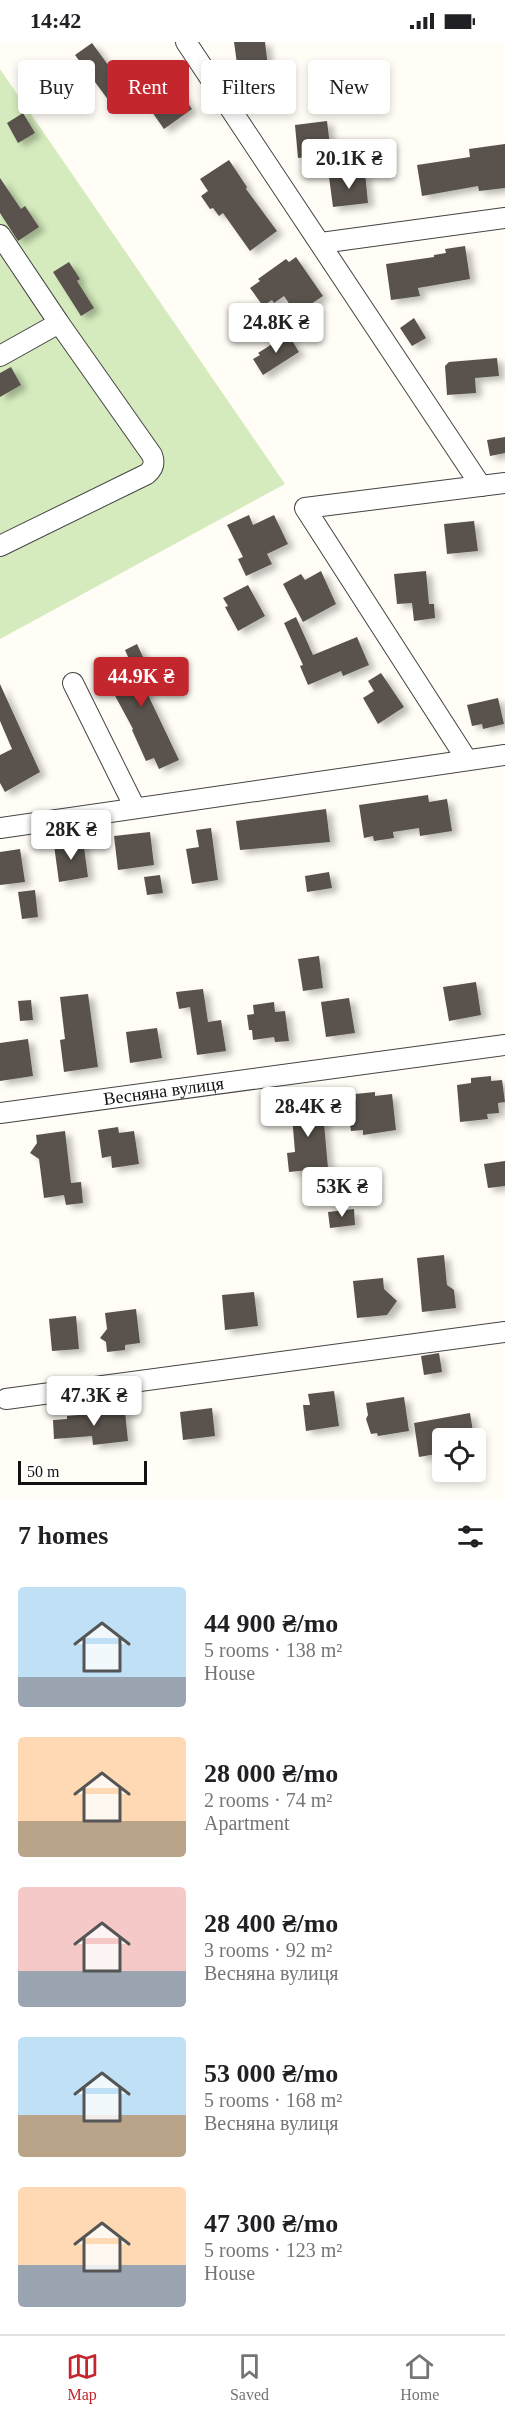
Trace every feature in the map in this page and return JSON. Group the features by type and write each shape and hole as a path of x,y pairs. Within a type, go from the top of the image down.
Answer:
{"street":[{"path":"186,42 481,486"},
{"path":"321,243 505,218"},
{"path":"0,235 59,324 152,455 154,462 153,469 147,474 0,546"},
{"path":"0,356 59,324"},
{"path":"467,760 305,508 505,483"},
{"path":"73,683 135,808"},
{"path":"0,828 505,755"},
{"name":"Весняна вулиця","path":"0,1113 505,1045"},
{"path":"6,1399 505,1332"}],"green space":[{"path":"0,69 18,95 18,114 31,114 285,484 0,639"}],"building":[{"path":"234,42 265,42 267,60 236,60"},
{"path":"92,43 107,63 107,98 95,82 95,60 79,60 75,55"},
{"path":"24,114 35,133 18,143 7,123"},
{"path":"153,114 185,114 164,129"},
{"path":"327,121 331,154 298,158 295,125"},
{"path":"505,144 505,188 479,191 478,186 422,196 417,165 470,157 469,149"},
{"path":"229,160 247,187 246,189 277,231 250,251 223,213 219,216 213,208 210,209 201,196 208,191 200,179"},
{"path":"365,173 368,203 333,207 329,177"},
{"path":"0,178 21,209 25,206 39,227 18,241 0,213"},
{"path":"465,246 470,279 418,288 420,296 391,300 386,264 434,257 434,255 446,253 445,249"},
{"path":"296,257 323,296 296,314 284,296 274,303 272,300 263,306 250,288 260,281 258,279 286,259 289,262"},
{"path":"69,262 80,279 77,281 94,308 81,316 53,272"},
{"path":"414,318 426,338 412,346 400,328"},
{"path":"288,334 299,352 263,375 253,359 260,355 258,353"},
{"path":"497,358 499,376 475,378 476,393 447,395 445,366 449,362"},
{"path":"11,367 21,385 0,397 0,373"},
{"path":"505,437 505,453 490,456 487,440"},
{"path":"249,515 253,525 274,515 288,544 267,554 272,564 246,576 238,559 243,557 227,525"},
{"path":"474,521 478,551 447,554 444,524"},
{"path":"321,571 336,604 303,622 283,584 301,574 305,580"},
{"path":"426,571 429,604 434,604 435,618 414,621 412,603 397,604 394,574"},
{"path":"248,585 265,616 238,631 225,607 228,606 223,598"},
{"path":"296,617 313,655 357,637 369,665 343,676 341,671 308,685 300,666 303,665 284,623"},
{"path":"137,644 150,672 139,676 179,760 159,769 154,758 146,761 133,729 106,679 109,678 105,670 129,659 125,650"},
{"path":"381,673 404,707 378,724 363,698 374,691 368,681"},
{"path":"0,684 40,772 5,792 0,783 0,755 12,749 0,721"},
{"path":"498,698 504,724 483,729 482,724 472,726 467,705"},
{"path":"428,795 429,802 447,799 452,831 420,836 419,828 393,832 394,838 374,841 373,836 364,838 359,805"},
{"path":"326,809 330,842 240,850 236,821"},
{"path":"211,828 218,880 192,884 186,849 199,847 196,830"},
{"path":"150,832 154,865 118,870 114,836"},
{"path":"83,840 88,877 59,882 54,845"},
{"path":"20,849 25,882 0,885 0,852"},
{"path":"329,872 332,888 307,892 305,876"},
{"path":"160,875 163,893 147,895 144,877"},
{"path":"35,890 38,917 22,919 18,892"},
{"path":"319,956 323,988 303,991 298,959"},
{"path":"476,982 481,1015 449,1021 443,987"},
{"path":"203,989 208,1022 221,1020 226,1051 197,1055 190,1007 179,1009 176,992"},
{"path":"88,994 98,1067 64,1072 60,1040 65,1039 60,997"},
{"path":"349,998 355,1033 326,1037 321,1002"},
{"path":"31,1000 33,1020 20,1021 18,1001"},
{"path":"274,1002 275,1012 285,1011 289,1041 275,1042 274,1037 253,1040 247,1015 254,1014 253,1005"},
{"path":"157,1028 162,1058 130,1063 126,1032"},
{"path":"28,1039 33,1076 0,1081 0,1043"},
{"path":"491,1076 491,1081 502,1080 505,1102 498,1103 499,1113 487,1114 488,1119 460,1122 457,1085 471,1083 471,1078"},
{"path":"375,1092 375,1096 392,1094 396,1130 363,1135 363,1130 351,1131 346,1100 356,1099 355,1094"},
{"path":"322,1101 328,1168 289,1172 287,1153 295,1152 291,1104"},
{"path":"118,1127 119,1133 134,1131 139,1164 112,1168 111,1156 102,1158 98,1130"},
{"path":"65,1131 71,1183 81,1182 83,1203 66,1205 64,1195 44,1198 39,1159 30,1153 37,1143 36,1135"},
{"path":"505,1161 505,1186 488,1188 484,1164"},
{"path":"372,1175 375,1197 349,1200 346,1179"},
{"path":"354,1209 355,1225 330,1228 328,1212"},
{"path":"444,1255 447,1285 454,1290 456,1308 422,1312 417,1258"},
{"path":"383,1278 384,1289 397,1301 387,1315 357,1318 353,1281"},
{"path":"254,1292 258,1326 225,1330 222,1295"},
{"path":"136,1309 140,1343 125,1345 125,1350 107,1352 106,1342 100,1338 107,1329 105,1313"},
{"path":"76,1316 79,1349 52,1351 49,1319"},
{"path":"439,1353 442,1372 424,1375 421,1356"},
{"path":"334,1391 339,1426 306,1431 303,1405 310,1405 308,1394"},
{"path":"404,1397 409,1431 378,1436 377,1433 371,1434 366,1419 368,1415 366,1403"},
{"path":"212,1408 215,1436 183,1440 180,1412"},
{"path":"125,1411 128,1441 93,1445 92,1436 54,1439 53,1420 67,1419 67,1416"},
{"path":"470,1413 472,1428 432,1428 432,1455 419,1457 414,1423"}]}
